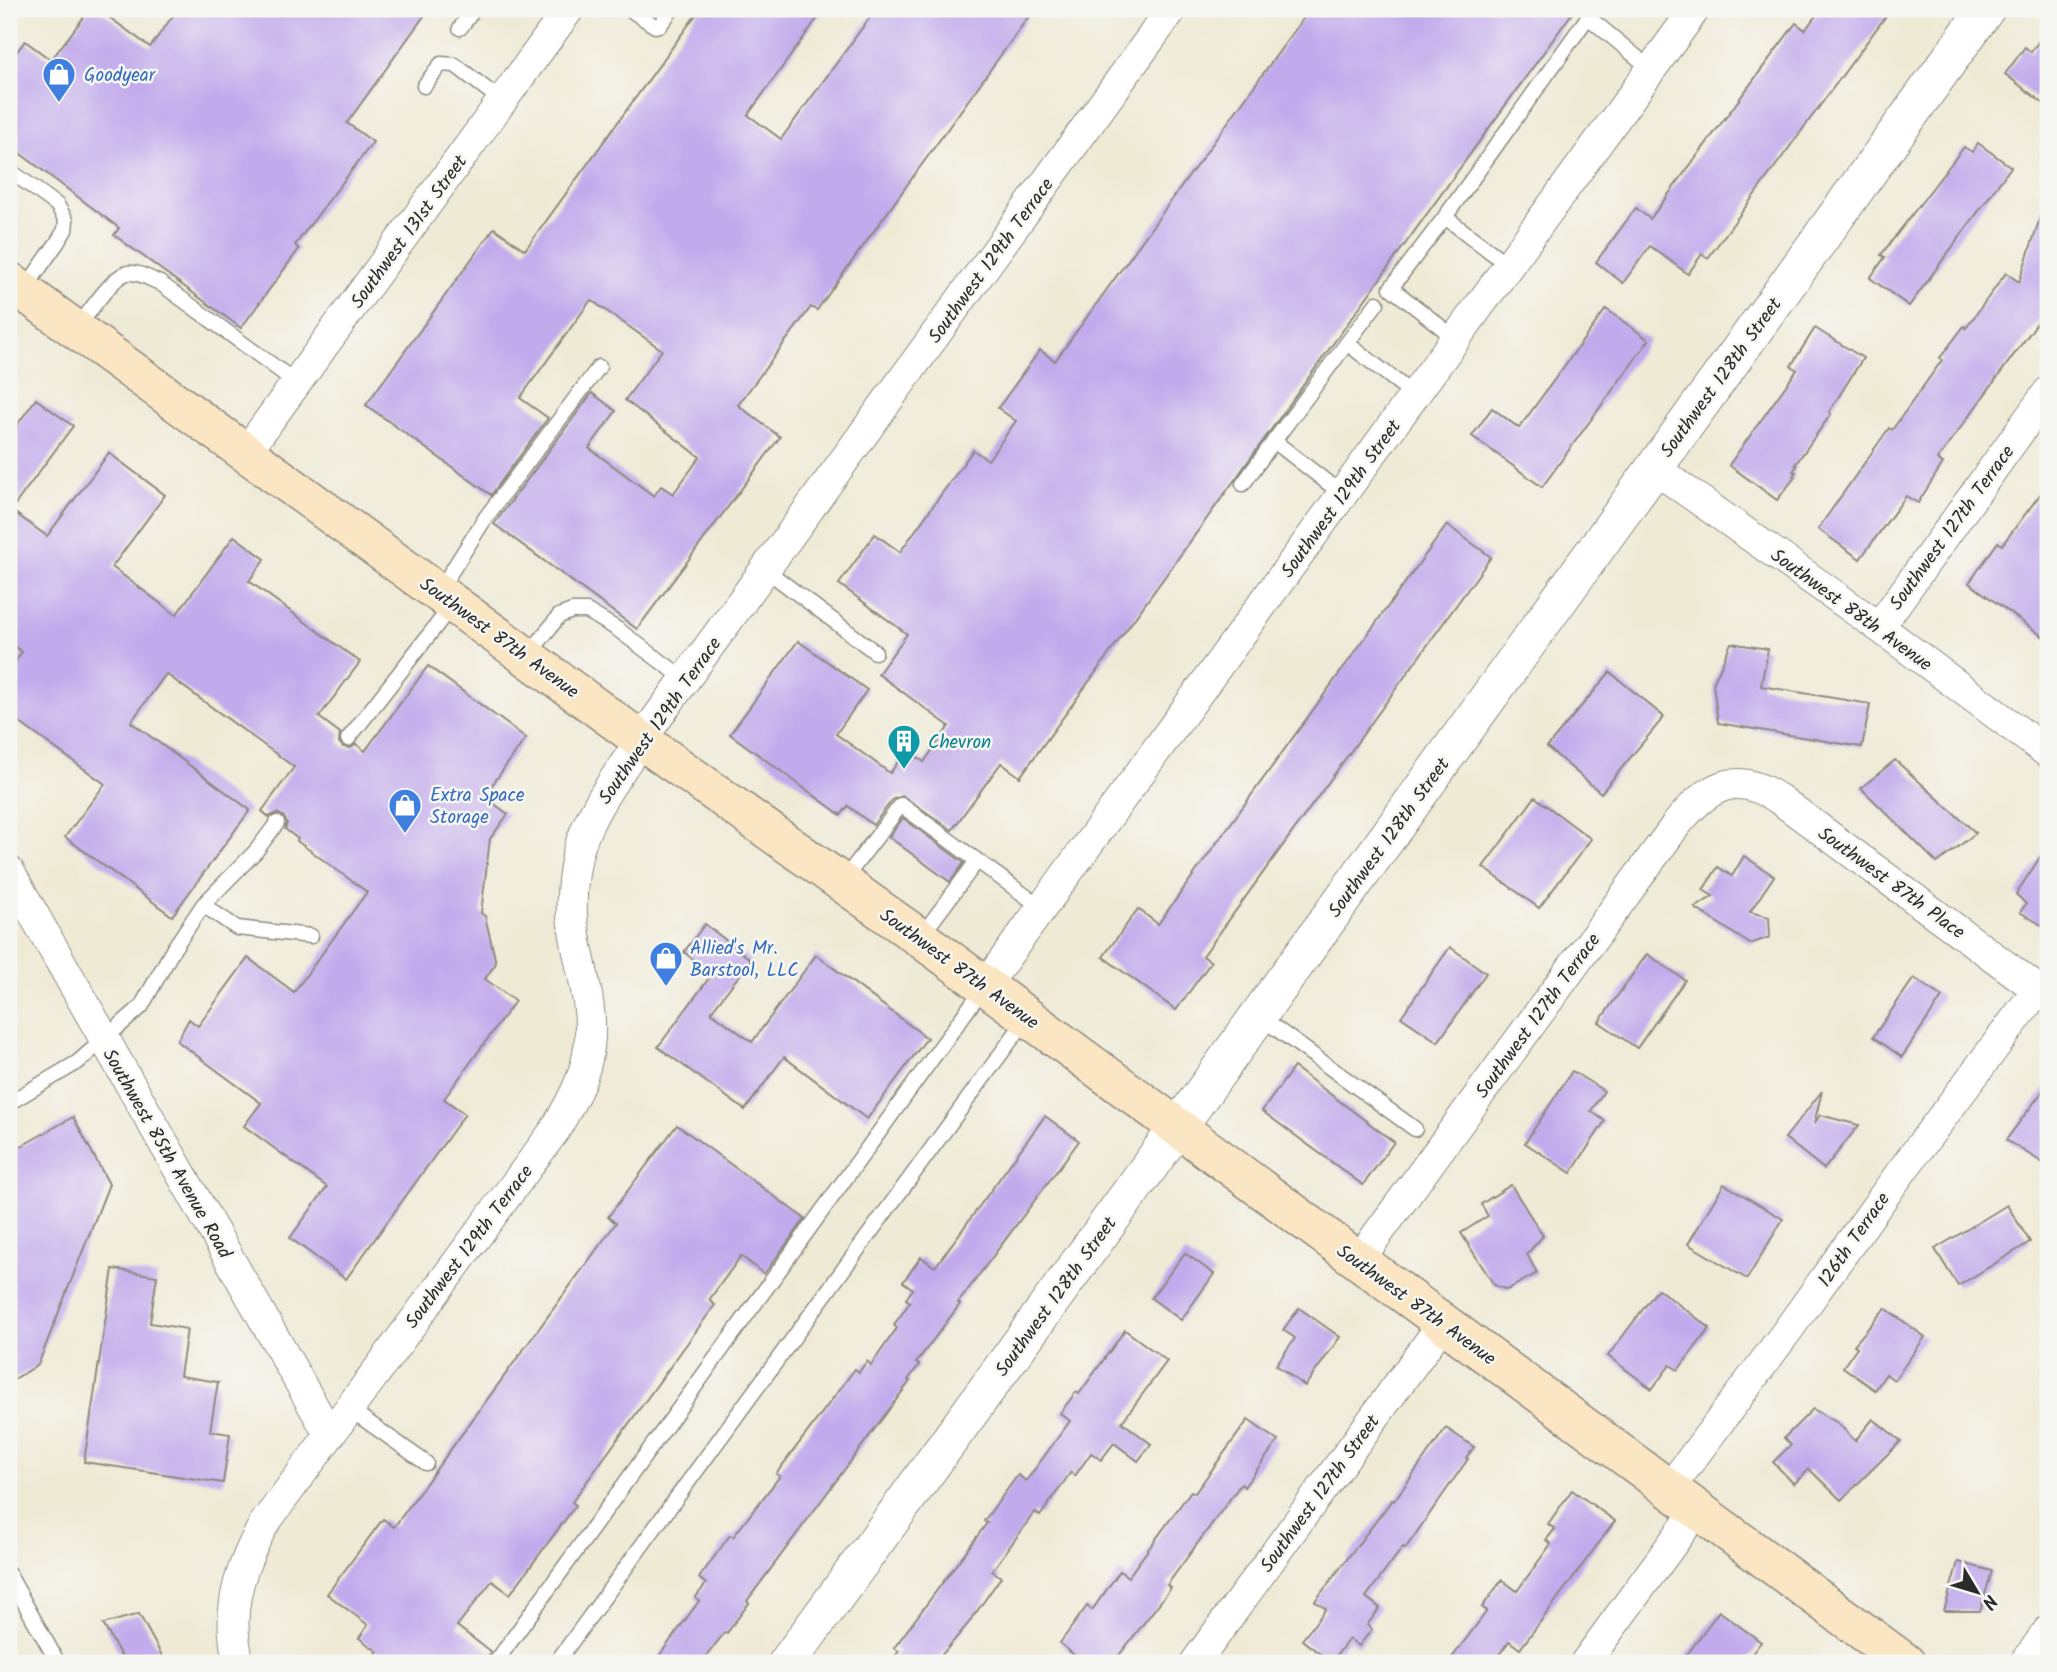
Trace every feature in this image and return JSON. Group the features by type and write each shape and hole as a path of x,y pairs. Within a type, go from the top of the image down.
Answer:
{"main road":[{"name":"Southwest 87th Avenue","path":"16,286 641,740 920,938 1906,1663"}],"street":[{"name":"Southwest 131st Street","path":"246,452 569,9"},
{"name":"Southwest 129th Terrace","path":"239,1663 232,1626 236,1588 250,1550 264,1524 555,1130 577,1090 589,1048 591,1022 572,914 573,884 577,856 595,813 641,740 1172,9"},
{"name":"Southwest 129th Street","path":"985,986 1695,9"},
{"name":"Southwest 128th Street","path":"787,1663 1986,9"},
{"name":"Southwest 127th Terrace","path":"1879,628 2048,392"},
{"name":"Southwest 88th Avenue","path":"1654,468 1879,628 2048,753"},
{"name":"Southwest 127th Terrace","path":"1358,1261 1676,825 1696,802 1710,791 1729,782"},
{"name":"Southwest 87th Place","path":"1729,782 1747,784 1773,794 2043,993"},
{"name":"Southwest 85th Avenue Road","path":"9,871 329,1434"},
{"name":"126th Terrace","path":"1585,1663 1777,1345 1901,1171 2043,993"},
{"name":"Southwest 127th Street","path":"1195,1663 1443,1323"},
{"path":"2025,1663 2048,1630"}],"lane":[{"path":"460,28 474,9"},
{"path":"629,9 655,26 660,25 672,9"},
{"path":"1455,338 1391,288 1591,13 1651,69"},
{"path":"424,86 441,64 455,65 502,101"},
{"path":"9,170 57,205 66,220 65,229 57,243 16,286"},
{"path":"1444,217 1508,265"},
{"path":"76,330 116,280 125,273 138,274 160,283 297,383"},
{"path":"1243,484 1377,303"},
{"path":"1347,343 1414,395"},
{"path":"348,739 446,598 486,517 598,367"},
{"path":"1275,441 1342,494"},
{"path":"766,570 875,652"},
{"path":"527,657 559,616 572,611 587,611 617,629 686,680"},
{"path":"842,882 901,805 1042,908"},
{"path":"9,1103 78,1062 141,1007 174,948 204,905 256,851 277,823"},
{"path":"920,938 977,861"},
{"path":"204,905 237,928 311,936"},
{"path":"495,1663 985,986"},
{"path":"1258,1016 1415,1129"},
{"path":"556,1663 1028,1017"},
{"path":"348,1408 426,1463"},
{"path":"9,1575 58,1663"}],"building":[{"path":"90,9 98,9 150,47 178,9 429,9 347,123 373,142 295,245 299,249 241,328 114,235 119,228 9,145 9,62 25,41 51,60"},
{"path":"700,9 824,9 748,115 781,139 876,9 1034,9 817,310 811,307 738,405 780,437 637,629 494,524 592,393 616,411 589,448 654,496 661,486 673,494 700,457 625,400 662,350 591,300 520,398 548,418 491,495 366,405 494,228 525,250"},
{"path":"1310,9 1575,9 1020,777 1001,763 952,830 903,796 893,799 873,825 848,806 841,815 730,734 798,641 867,690 836,734 890,773 907,750 924,762 949,726 878,674 907,634 839,584 875,534 900,552 973,450 988,460 1016,421 998,408 1040,350 1055,361"},
{"path":"1821,9 1891,9 1708,258 1702,254 1688,274 1650,246 1623,283 1596,262 1636,208 1650,219 1796,23 1805,30"},
{"path":"2048,29 2048,107 2005,74 2025,47 2031,52"},
{"path":"1978,143 2011,167 1909,306 1870,278 1885,257 1881,255 1964,147 1972,152"},
{"path":"2044,206 2048,206 2048,308 1937,460 1943,463 1918,503 1906,496 1860,559 1818,529 1889,428 1892,430 1942,360 1940,358 1964,326 1966,328 2006,273 2019,282"},
{"path":"1606,309 1649,340 1542,487 1472,436 1492,408 1519,428"},
{"path":"1815,328 1863,358 1829,412 1831,414 1795,465 1795,477 1777,500 1729,465 1797,370 1791,366"},
{"path":"36,399 73,426 11,510 47,536 109,453 165,495 112,567 176,615 234,536 265,559 249,581 360,662 319,717 340,733 339,742 343,747 351,748 356,744 365,751 428,666 526,738 487,792 493,797 490,801 508,814 490,839 481,913 485,916 496,963 485,979 515,1001 444,1099 465,1114 346,1279 290,1238 327,1187 244,1126 261,1103 177,1041 189,1019 198,1026 248,958 294,992 367,892 297,841 298,839 285,829 287,823 283,816 277,813 269,817 262,811 294,767 166,674 131,722 250,810 172,916 65,837 105,784 9,715 9,671 22,652 9,642 9,436"},
{"path":"2048,484 2048,640 1969,583 1998,542 2002,545"},
{"path":"1447,525 1491,557 1203,956 1211,962 1176,1010 1103,957 1138,909 1158,924"},
{"path":"1731,643 1768,649 1761,686 1870,704 1862,747 1718,723 1713,684"},
{"path":"1610,672 1664,717 1601,793 1547,747"},
{"path":"1895,760 1976,833 1937,863 1861,788"},
{"path":"1535,797 1591,839 1539,908 1483,867"},
{"path":"903,818 964,863 950,882 889,837"},
{"path":"2048,845 2048,929 2020,912 2026,904 2016,894"},
{"path":"1744,856 1774,876 1750,912 1769,917 1770,937 1750,944 1695,908 1713,896 1703,890 1718,867 1732,876"},
{"path":"705,924 751,960 711,1012 752,1042 816,955 927,1038 867,1119 784,1057 745,1110 658,1047 712,974 684,952"},
{"path":"1450,947 1486,973 1438,1042 1401,1017"},
{"path":"1647,954 1685,980 1637,1048 1599,1022"},
{"path":"1914,978 1942,997 1902,1057 1873,1037"},
{"path":"1294,1067 1394,1142 1363,1185 1262,1111"},
{"path":"1572,1071 1604,1091 1591,1111 1605,1121 1571,1173 1525,1143"},
{"path":"2048,1084 2048,1166 2006,1140"},
{"path":"1822,1091 1814,1124 1820,1115 1859,1125 1824,1169 1785,1138"},
{"path":"1045,1116 1079,1141 958,1303 960,1304 916,1363 919,1365 908,1380 910,1381 747,1601 749,1603 727,1633 725,1632 701,1663 654,1663 699,1601 695,1598 706,1584 699,1578 730,1535 733,1537 780,1476 776,1474 855,1369 859,1372 867,1361 871,1365 897,1328 894,1325 910,1302 906,1299 913,1289 903,1282 921,1257 935,1267"},
{"path":"73,1117 109,1184 38,1365 9,1382 9,1153"},
{"path":"677,1125 805,1219 764,1274 741,1256 709,1300 715,1305 572,1502 576,1505 510,1594 492,1581 457,1626 491,1652 486,1663 370,1663 378,1652 359,1638 368,1625 327,1594 383,1519 394,1527 616,1223 608,1217"},
{"path":"1724,1184 1783,1219 1747,1279 1688,1244"},
{"path":"1511,1185 1543,1236 1527,1254 1537,1273 1507,1290 1494,1285 1461,1233 1488,1216 1481,1204"},
{"path":"2007,1205 2030,1242 1958,1286 1935,1249"},
{"path":"1185,1253 1214,1274 1181,1320 1151,1298"},
{"path":"113,1269 157,1276 150,1323 187,1329 180,1376 218,1382 210,1431 230,1434 223,1483 84,1462"},
{"path":"1658,1289 1710,1328 1678,1370 1670,1365 1652,1389 1608,1356"},
{"path":"1299,1308 1340,1337 1305,1386 1276,1365 1295,1338 1283,1330"},
{"path":"1885,1308 1925,1337 1894,1380 1886,1374 1875,1390 1843,1367 1857,1347 1854,1345"},
{"path":"1125,1330 1167,1361 1122,1422 1151,1444 1138,1461 1114,1443 1101,1460 1091,1453 1075,1476 1071,1472 1040,1516 1035,1512 992,1571 1001,1577 968,1624 935,1663 890,1663 899,1651 894,1648 987,1523 984,1521 1018,1475 1026,1481 1070,1421 1060,1413 1076,1392 1079,1394"},
{"path":"1813,1409 1838,1423 1855,1441 1873,1419 1901,1441 1841,1500 1809,1469 1794,1484 1773,1462 1791,1445 1784,1438"},
{"path":"1248,1420 1278,1441 1244,1487 1241,1484 1167,1585 1171,1588 1113,1663 1083,1663 1060,1643 1087,1606 1092,1610 1120,1571 1128,1577 1191,1491 1195,1493"},
{"path":"1446,1428 1474,1447 1405,1549 1403,1547 1366,1597 1380,1608 1367,1625 1372,1629 1359,1646 1349,1639 1331,1662 1302,1640 1326,1609 1315,1601 1392,1500 1394,1501"},
{"path":"1572,1490 1615,1521 1520,1649 1509,1641 1493,1663 1448,1663 1487,1611 1482,1607 1502,1580 1517,1591 1551,1544 1546,1540 1555,1529 1548,1524"},
{"path":"1958,1562 1992,1571 1980,1611 1944,1611"},
{"path":"1719,1611 1761,1642 1745,1663 1681,1663"},
{"path":"139,1614 166,1663 125,1663 103,1624"}],"place":[{"name":"Goodyear","path":"59,104"},
{"name":"Chevron","path":"904,771"},
{"name":"Extra Space Storage","path":"405,835"},
{"name":"Allied's Mr. Barstool, LLC","path":"666,988"}]}
